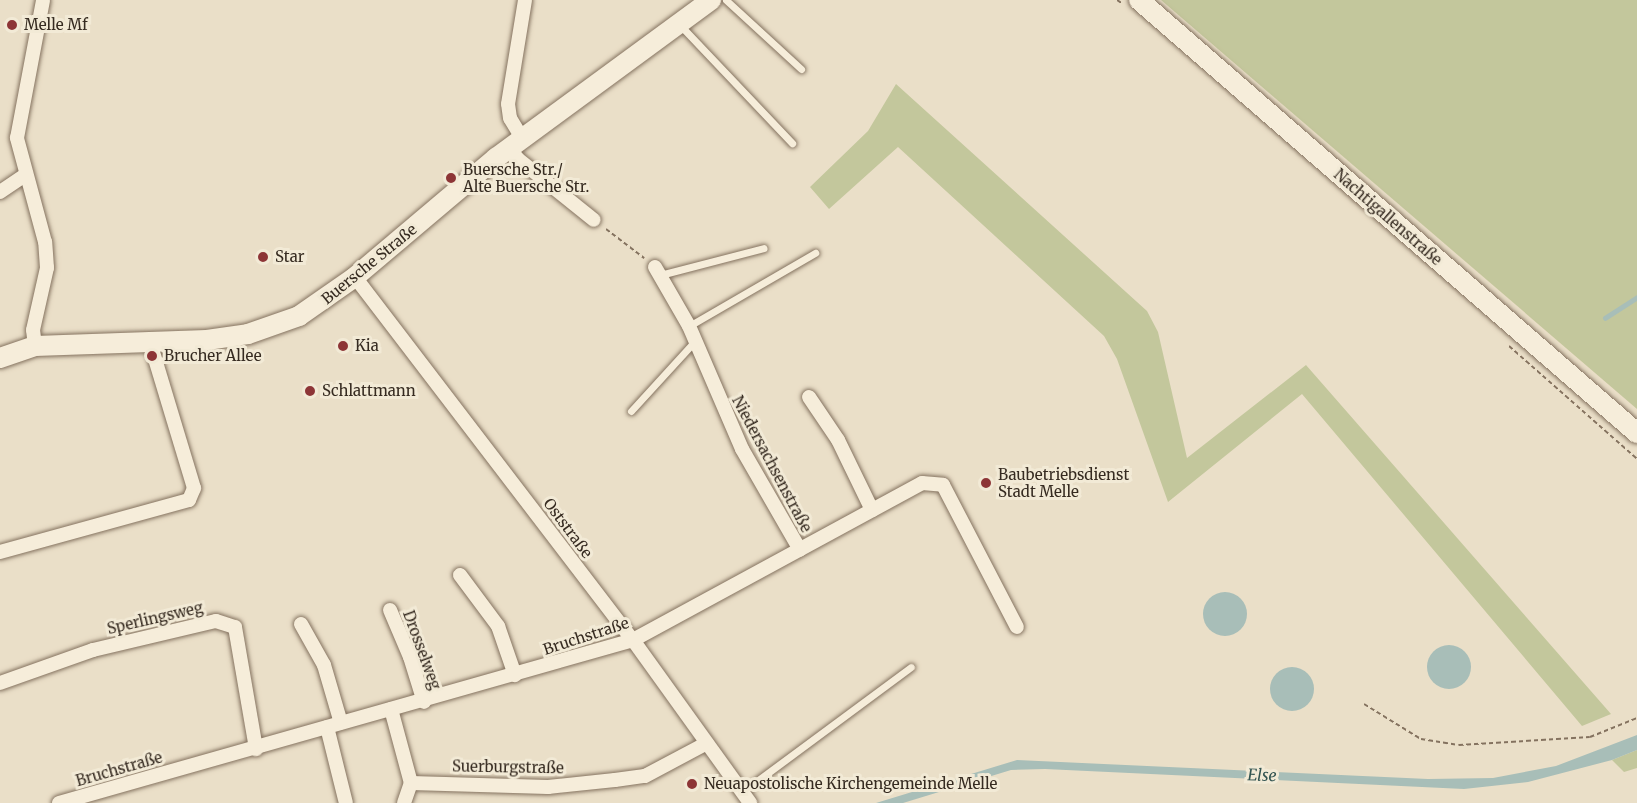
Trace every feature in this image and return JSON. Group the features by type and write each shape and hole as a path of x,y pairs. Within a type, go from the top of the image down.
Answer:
{"main road":[{"name":"Buersche Straße","path":"0,358 35,346 207,340 267,328 317,306 516,143 680,25 711,0"},
{"name":"Nachtigallenstraße","path":"1138,0 1637,433"}],"street":[{"path":"35,346 33,330 47,268 45,242 24,176 17,138 20,110 43,0"},
{"path":"525,0 508,104 518,159 594,220"},
{"path":"0,192 24,176"},
{"name":"Niedersachsenstraße","path":"658,271 689,326 742,449 800,550"},
{"name":"Oststraße","path":"355,277 633,640 746,798"},
{"path":"0,552 189,500 194,488 150,342"},
{"path":"809,397 838,440 872,510"},
{"name":"Bruchstraße","path":"59,803 391,709 424,702 633,640 922,483 943,485 1017,627"},
{"path":"460,575 498,626 515,675"},
{"name":"Drosselweg","path":"390,610 410,657 424,702"},
{"name":"Sperlingsweg","path":"0,684 93,650 216,621 235,627 256,749"},
{"path":"302,624 324,664 341,723"},
{"path":"391,709 411,783 404,803"},
{"path":"327,727 346,803"},
{"name":"Suerburgstraße","path":"411,783 548,787 645,776 707,743"}],"lane":[{"path":"726,0 801,69"},
{"path":"680,25 792,143"},
{"path":"658,271 764,248"},
{"path":"689,326 815,253"},
{"path":"631,411 695,341"},
{"path":"746,798 911,667"}],"path":[{"path":"594,220 658,271"},
{"path":"1364,704 1421,739 1459,745 1590,737 1637,718"}],"green space":[{"path":"1161,0 1637,0 1637,409"},
{"path":"896,84 1147,311 1158,332 1187,458 1306,365 1611,714 1582,726 1302,394 1168,502 1117,359 1104,336 898,147 829,209 810,187 868,131"},
{"path":"1637,750 1637,768 1624,772 1612,760"}],"water":[{"path":"1225,592 1240,599 1247,614 1240,629 1225,636 1210,629 1203,614 1210,599"},
{"path":"1449,645 1464,652 1471,667 1464,682 1449,689 1434,682 1427,667 1434,652"},
{"path":"1292,667 1307,674 1314,689 1307,704 1292,711 1277,704 1270,689 1277,674"},
{"name":"Else","path":"1637,735 1637,750 1612,760 1528,782 1464,789 1045,769 1011,770 903,803 876,803 1017,760 1428,779 1493,778 1556,766"}],"waterway":[{"path":"1605,318 1637,297"}],"place":[{"name":"Melle Mf","path":"12,25"},
{"name":"Buersche Str./ Alte Buersche Str.","path":"451,178"},
{"name":"Star","path":"263,257"},
{"name":"Kia","path":"343,346"},
{"name":"Brucher Allee","path":"152,356"},
{"name":"Schlattmann","path":"310,391"},
{"name":"Baubetriebsdienst Stadt Melle","path":"986,483"},
{"name":"Neuapostolische Kirchengemeinde Melle","path":"692,784"}]}
